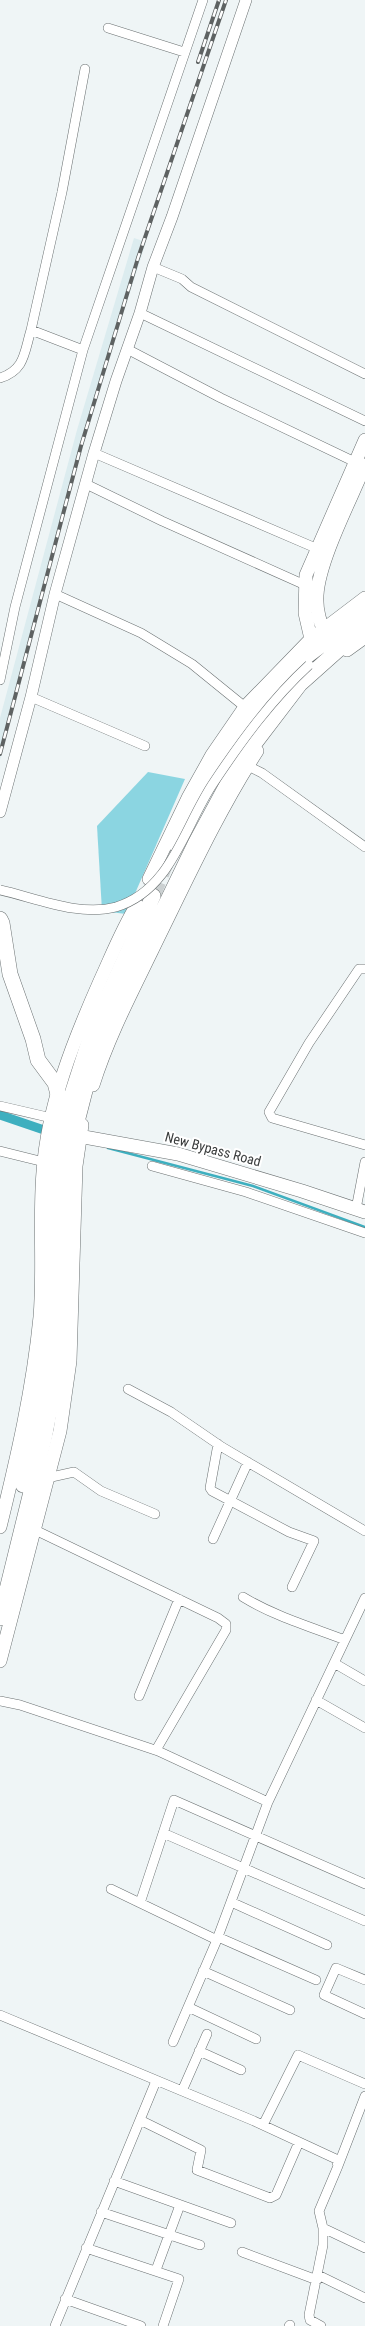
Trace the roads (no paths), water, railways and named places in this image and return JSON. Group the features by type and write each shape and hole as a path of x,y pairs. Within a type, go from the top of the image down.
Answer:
{"main road":[{"path":"323,646 305,613 305,585 318,564 360,464 365,440"},
{"path":"323,646 317,607 318,549 360,464"},
{"path":"1,1522 24,1428 33,1374 40,1316 44,1162 63,1127 103,1034 193,849 230,779 283,704 300,684 323,646 365,598"},
{"path":"149,879 188,798 212,755 246,707 365,612"},
{"path":"174,843 208,776 256,708 303,659 323,646 365,626"},
{"path":"323,646 365,637"},
{"path":"63,1127 94,1082 114,1031 211,829 275,722 283,704"},
{"path":"0,1577 25,1475 45,1380 51,1324 54,1168 63,1127 93,1029 152,896"},
{"path":"57,1090 84,1018 126,922 137,905"},
{"path":"0,919 2,923 10,974 33,1039 38,1060 53,1080 57,1090 63,1127 65,1180 62,1314 57,1372 44,1438 0,1618"},
{"path":"0,1661 33,1529 60,1431 70,1361 76,1166 63,1127"},
{"name":"New Bypass Road","path":"63,1127 178,1154 214,1175 360,1210"}],"street":[{"path":"0,680 17,599 83,350 203,0"},
{"path":"0,812 31,697 55,594 94,453 140,313 153,267 172,217 246,0"},
{"path":"108,28 184,52"},
{"path":"0,378 12,374 18,369 31,330 62,192 85,69"},
{"path":"153,267 182,279 191,287 365,374"},
{"path":"140,313 365,421"},
{"path":"31,330 83,350"},
{"path":"127,349 221,398 360,464"},
{"path":"94,453 318,549"},
{"path":"86,484 162,521 305,585"},
{"path":"55,594 140,633 192,664 246,707"},
{"path":"0,890 82,909 115,907 135,898 145,891 163,875 212,784 247,734 284,690 309,665 323,646"},
{"path":"31,697 145,746"},
{"path":"248,766 262,773 364,844"},
{"path":"365,969 359,969 309,1043 269,1112 272,1118 365,1145"},
{"path":"0,1106 63,1127"},
{"path":"0,1151 44,1162"},
{"path":"360,1210 365,1162"},
{"path":"152,1166 214,1175 246,1192 365,1233"},
{"path":"128,1389 171,1412 218,1444 365,1531"},
{"path":"218,1444 210,1488 230,1501 289,1532 314,1541 292,1587"},
{"path":"213,1539 248,1462"},
{"path":"47,1478 74,1472 101,1491 155,1514"},
{"path":"33,1529 225,1622 227,1627 156,1750"},
{"path":"243,1596 254,1604 298,1623 345,1640"},
{"path":"173,2042 218,1938 268,1802 365,1598"},
{"path":"139,1696 179,1599"},
{"path":"334,1663 365,1681"},
{"path":"316,1700 365,1728"},
{"path":"0,1701 27,1708 156,1750 268,1802"},
{"path":"140,1903 172,1802 176,1800 365,1884"},
{"path":"163,1833 365,1922"},
{"path":"111,1889 218,1938 316,1980"},
{"path":"231,1902 327,1945"},
{"path":"365,1980 336,1968 324,1994 326,1998 365,2014"},
{"path":"203,1971 290,2010"},
{"path":"188,2007 256,2039"},
{"path":"0,2016 156,2081 182,2090 262,2125 336,2159 338,2166"},
{"path":"182,2090 207,2034"},
{"path":"199,2051 241,2070"},
{"path":"262,2125 298,2055 365,2084"},
{"path":"57,2325 65,2299 156,2081"},
{"path":"321,2326 310,2320 309,2315 323,2245 323,2228 318,2211 338,2166 365,2096"},
{"path":"140,2120 201,2150 197,2170 270,2198 276,2195 299,2142"},
{"path":"114,2181 231,2223"},
{"path":"156,2270 180,2205"},
{"path":"101,2212 200,2245"},
{"path":"323,2228 365,2248"},
{"path":"86,2248 156,2270 179,2279 163,2326"},
{"path":"242,2252 317,2277 365,2298"},
{"path":"65,2299 141,2326"}],"waterway":[{"path":"0,1115 44,1130"},
{"path":"108,1148 253,1186 365,1227"}],"tunnel":[{"path":"153,896 174,843"}],"railway":[{"path":"198,62 219,0"},
{"path":"0,754 81,446 138,258 226,0"}]}
